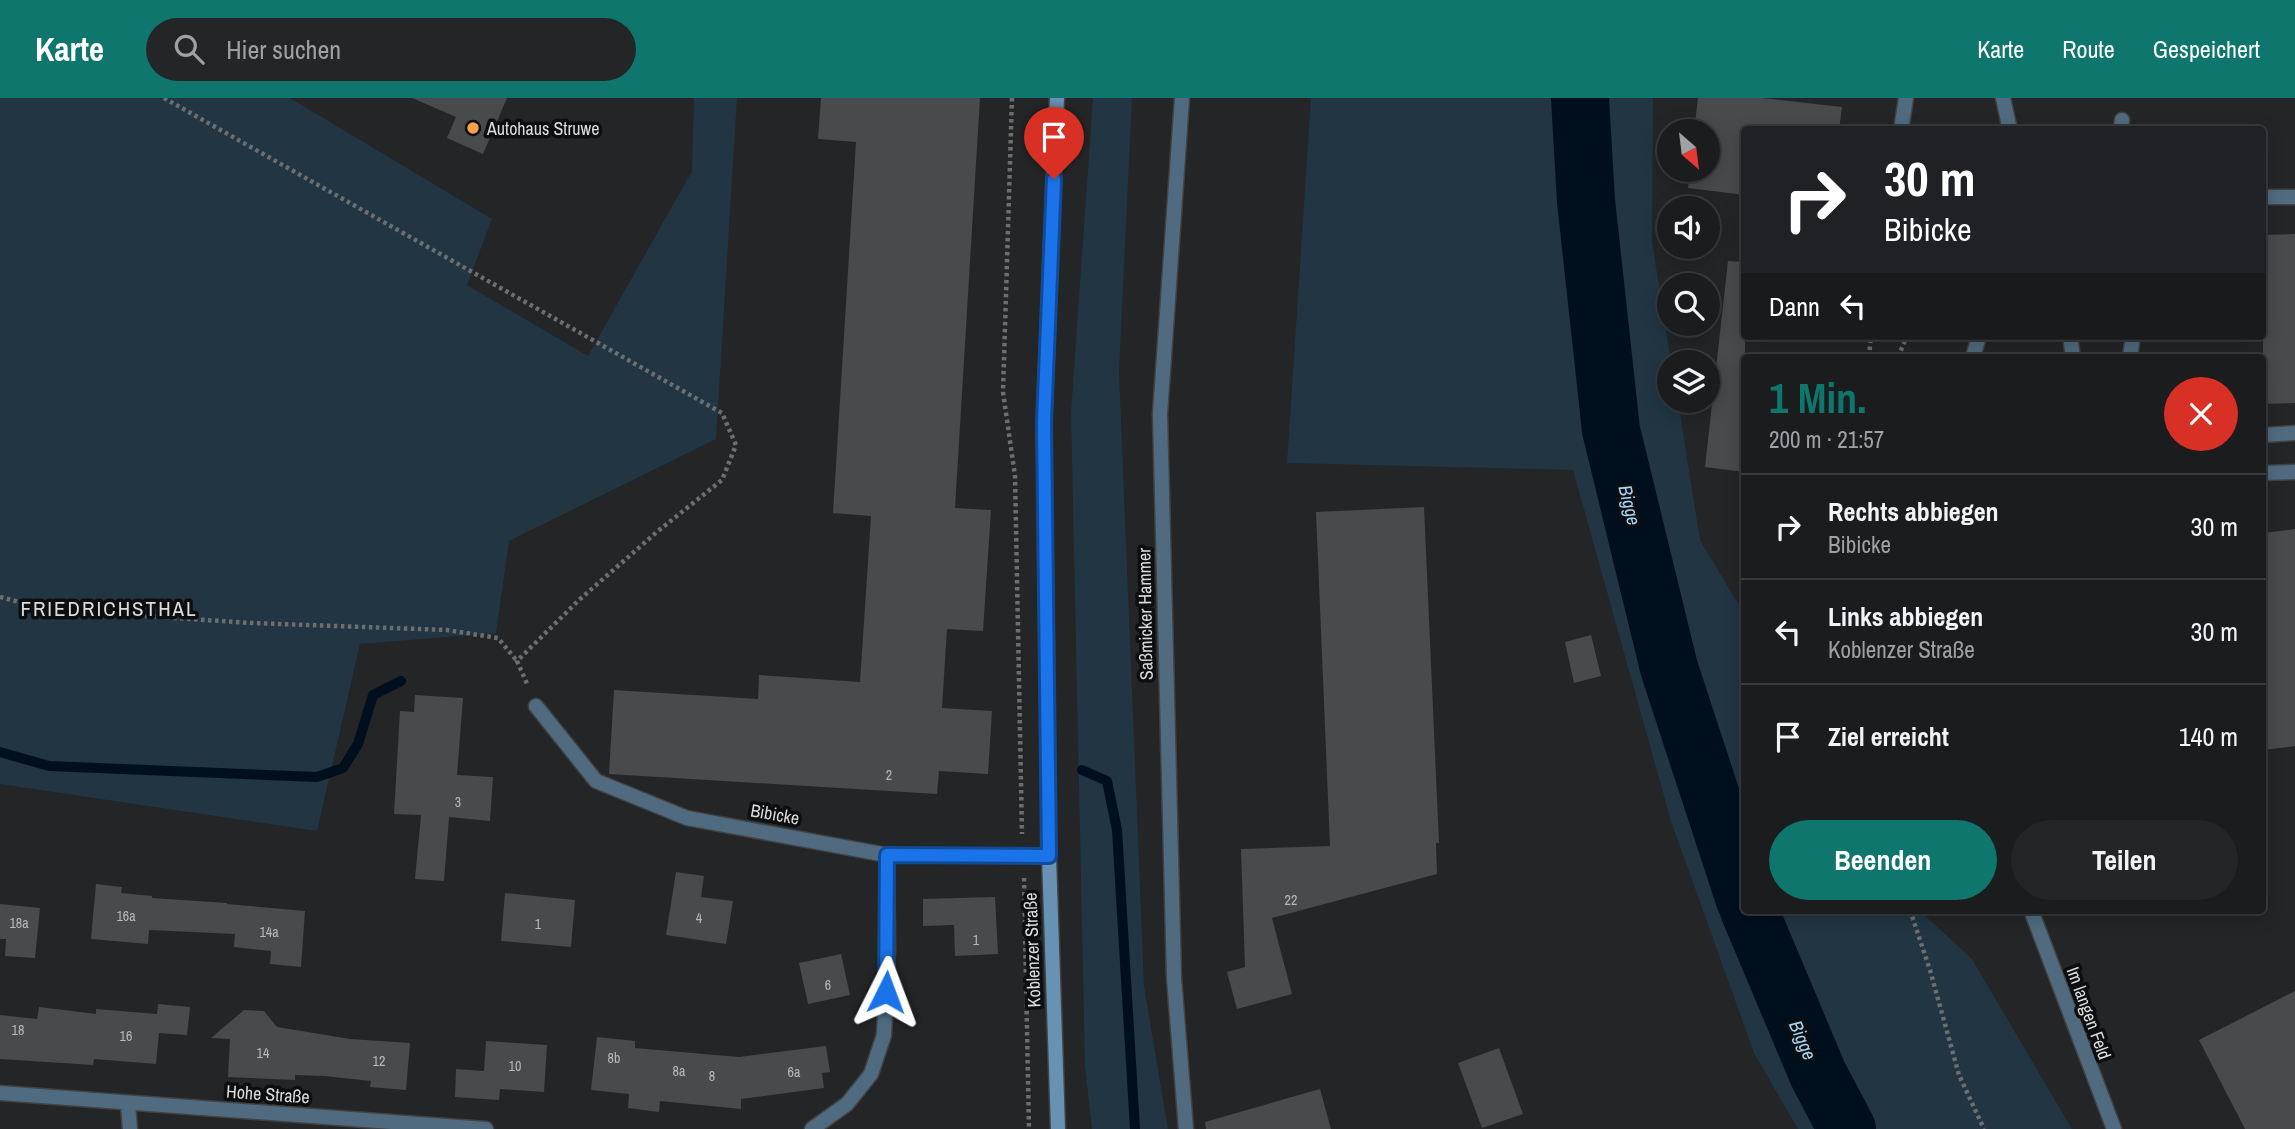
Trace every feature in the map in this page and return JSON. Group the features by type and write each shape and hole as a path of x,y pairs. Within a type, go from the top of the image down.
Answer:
{"main road":[{"name":"Koblenzer Straße","path":"1057,98 1044,422 1049,856 1058,1129"}],"street":[{"name":"Saßmicker Hammer","path":"1182,98 1160,414 1174,978 1186,1129"},
{"path":"1902,126 1906,98"},
{"path":"2003,98 2009,126"},
{"path":"2266,197 2295,197"},
{"path":"2266,435 2295,433"},
{"path":"2266,473 2295,472"},
{"name":"Bibicke","path":"537,706 596,782 687,818 887,855 1049,856"},
{"path":"812,1129 847,1104 871,1074 884,1035 888,949 887,855"},
{"name":"Im langen Feld","path":"2032,914 2113,1129"},
{"name":"Hohe Straße","path":"0,1093 407,1126 486,1129"},
{"path":"128,1104 130,1129"}],"path":[{"path":"164,98 722,413 736,445 722,480 579,600 517,661"},
{"path":"1012,98 1003,392 1015,476 1029,1129"},
{"path":"0,597 50,610 252,623 447,630 498,638 517,661 537,706"},
{"path":"1911,914 1959,1075 1984,1129"}],"shaded area":[{"path":"0,98 290,98 492,219 467,285 588,356 692,171 694,98 737,98 716,439 509,541 496,633 360,644 317,831 0,784"},
{"path":"1093,98 1132,98 1119,372 1144,986 1168,1129 1092,1129 1085,1066 1071,412"},
{"path":"1311,98 1653,98 1652,241 1657,273 1657,336 1667,336 1669,350 1657,350 1657,413 1680,413 1700,540 1741,608 1741,914 1923,914 1972,959 2072,1129 1798,1129 1754,1053 1671,821 1573,470 1287,463"}],"building":[{"name":"Autohaus Struwe","path":"412,98 507,98 483,154 447,138 456,117"},
{"path":"821,98 980,98 955,508 991,510 983,631 947,629 942,708 992,711 988,774 939,771 937,794 609,774 614,690 758,699 759,675 860,682 871,516 833,513 856,142 818,139"},
{"path":"1698,98 1762,98 1842,107 1840,126 1741,126 1741,195 1688,188 1689,182 1720,182 1720,119 1695,119"},
{"path":"2295,234 2295,403 2266,404 2266,354 2263,354 2263,340 2266,340 2266,235"},
{"path":"1728,261 1741,262 1741,340 1745,340 1745,354 1741,354 1741,472 1705,467 1711,413 1720,413 1718,350"},
{"path":"1424,507 1439,843 1436,843 1437,874 1272,918 1292,994 1237,1009 1227,972 1245,967 1241,849 1330,846 1316,512"},
{"path":"2295,529 2295,746 2266,750 2266,533"},
{"path":"1591,635 1601,676 1574,683 1565,642"},
{"path":"415,695 463,698 457,775 493,777 490,821 449,817 444,881 415,879 421,815 394,814 400,711 414,712"},
{"path":"676,872 704,876 701,897 733,901 726,944 666,935"},
{"path":"96,884 122,887 121,893 152,898 305,911 301,967 270,964 271,951 234,947 235,934 149,930 148,944 91,939"},
{"path":"505,893 575,900 571,947 501,941"},
{"path":"995,897 998,954 955,956 954,925 923,926 923,899"},
{"path":"0,904 40,908 35,958 5,956 6,939 0,939"},
{"path":"841,954 850,995 808,1004 799,963"},
{"path":"2295,991 2295,1129 2245,1129 2199,1040"},
{"path":"158,1004 190,1007 187,1035 159,1033 156,1064 94,1059 93,1065 0,1059 0,1015 37,1019 39,1007 96,1014 96,1009 157,1014"},
{"path":"244,1010 264,1011 277,1027 350,1039 410,1043 406,1090 370,1087 371,1081 324,1076 295,1075 295,1080 228,1077 230,1039 211,1038"},
{"path":"597,1037 635,1041 635,1048 739,1057 826,1046 830,1072 822,1073 824,1088 741,1099 741,1109 660,1101 659,1112 628,1108 629,1094 591,1090"},
{"path":"486,1041 547,1045 544,1092 500,1089 499,1100 455,1097 456,1069 484,1071"},
{"path":"1499,1048 1523,1114 1482,1128 1458,1063"},
{"path":"1320,1089 1331,1129 1206,1129 1205,1122"}],"waterway":[{"name":"Bigge","path":"1580,98 1586,201 1611,430 1669,668 1741,888"},
{"path":"0,752 49,766 317,777 343,768 358,744 373,695 401,681"},
{"path":"1082,770 1107,781 1117,830 1135,1129"},
{"name":"Bigge","path":"1751,914 1818,1074 1847,1129"}],"place":[{"name":"Autohaus Struwe","path":"473,128"}],"district":[{"name":"FRIEDRICHSTHAL","path":"109,608"}],"route":[{"path":"886,992 887,855 1049,856 1044,422 1054,179"}]}
